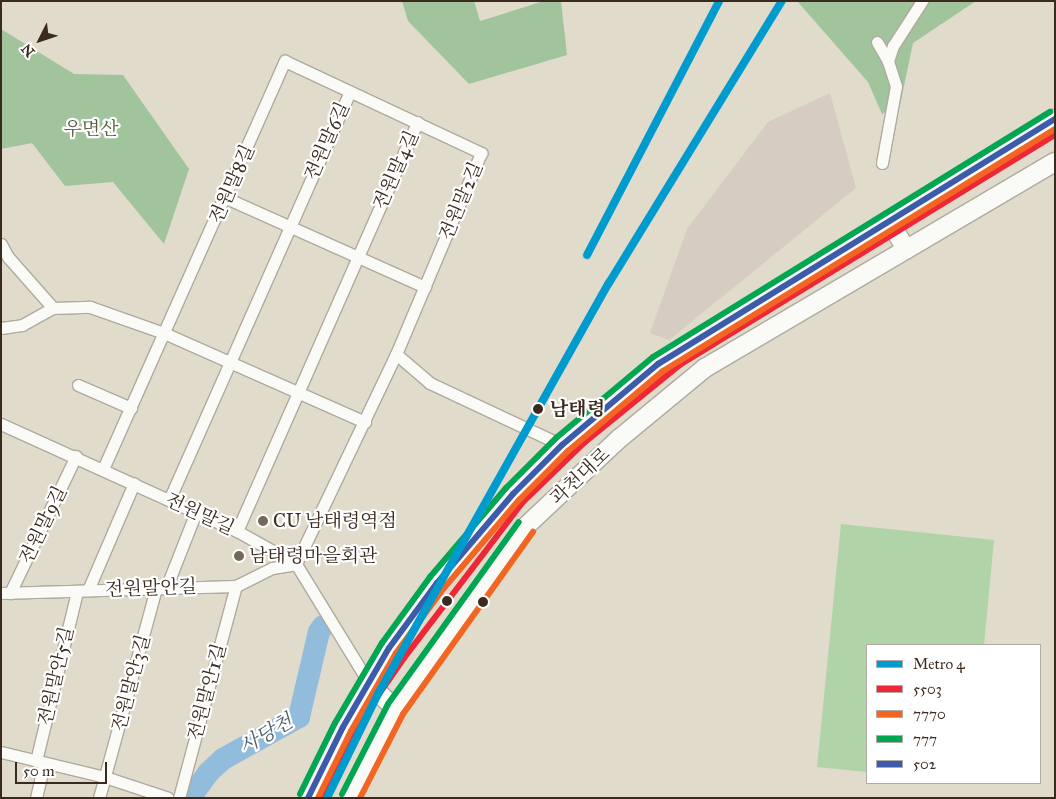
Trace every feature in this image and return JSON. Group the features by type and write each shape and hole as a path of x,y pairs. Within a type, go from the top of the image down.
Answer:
{"main road":[{"name":"과천대로","path":"308,798 389,648 437,583 513,494 562,445 658,364 1055,119"},
{"name":"과천대로","path":"350,798 395,709 524,528 620,438 705,368 1055,162"},
{"path":"889,220 906,249"},
{"path":"369,684 395,709"}],"street":[{"path":"888,61 893,46 922,1"},
{"path":"877,42 888,61 896,86 882,162"},
{"name":"전원말8길","path":"103,469 226,198 285,61 314,74"},
{"name":"전원말6길","path":"169,500 350,92 314,74"},
{"name":"전원말4길","path":"237,531 417,122 350,92"},
{"name":"전원말2길","path":"296,564 366,422 482,153 417,122"},
{"path":"226,198 425,287"},
{"path":"1,244 8,257 53,308"},
{"path":"1,328 22,325 53,308 90,307 164,333 366,422"},
{"name":"과천대로","path":"396,354 430,383 562,445"},
{"path":"78,385 131,408"},
{"name":"전원말길","path":"1,424 76,456 237,531 296,564 369,684"},
{"name":"전원말9길","path":"6,593 76,456"},
{"path":"88,590 134,483"},
{"name":"전원말안3길","path":"99,798 161,588 196,512"},
{"name":"전원말안길","path":"6,593 236,586 272,568 296,564"},
{"name":"전원말안1길","path":"179,798 236,586"},
{"name":"전원말안5길","path":"36,798 40,762 76,591"},
{"path":"1,752 105,777 168,798"}],"shaded area":[{"path":"830,93 856,188 669,340 650,333 687,229 768,122"}],"green space":[{"path":"402,1 474,1 480,21 544,1 561,1 567,55 469,84 408,21"},
{"path":"797,1 976,1 913,43 900,105 882,114 868,82"},
{"name":"우면산","path":"1,29 74,74 123,75 189,169 164,244 113,182 65,186 32,143 1,149"},
{"path":"841,524 994,540 984,644 866,644 866,772 817,767"}],"waterway":[{"name":"사당천","path":"190,798 209,772 223,759 299,717 319,632 323,626"}],"metro line":[{"name":"4","path":"587,255 719,1"},
{"name":"4","path":"327,798 378,694 609,283 782,1"}],"transit line":[{"name":"777","path":"300,794 335,723 382,643 430,577 506,488 556,438 653,357 1050,112"},
{"name":"502","path":"308,798 343,727 389,648 437,583 513,494 562,445 658,364 1055,119"},
{"name":"7770","path":"318,798 351,731 396,653 444,588 519,500 568,451 663,371 1055,129"},
{"name":"5503","path":"320,798 352,733 404,658 523,502 585,442 681,364 1055,135"},
{"name":"777","path":"342,794 388,704 519,522"},
{"name":"7770","path":"360,798 403,714 533,532"}],"place":[{"name":"남태령","path":"538,409"},
{"name":"CU 남태령역점","path":"263,521"},
{"name":"남태령마을회관","path":"239,556"}]}
